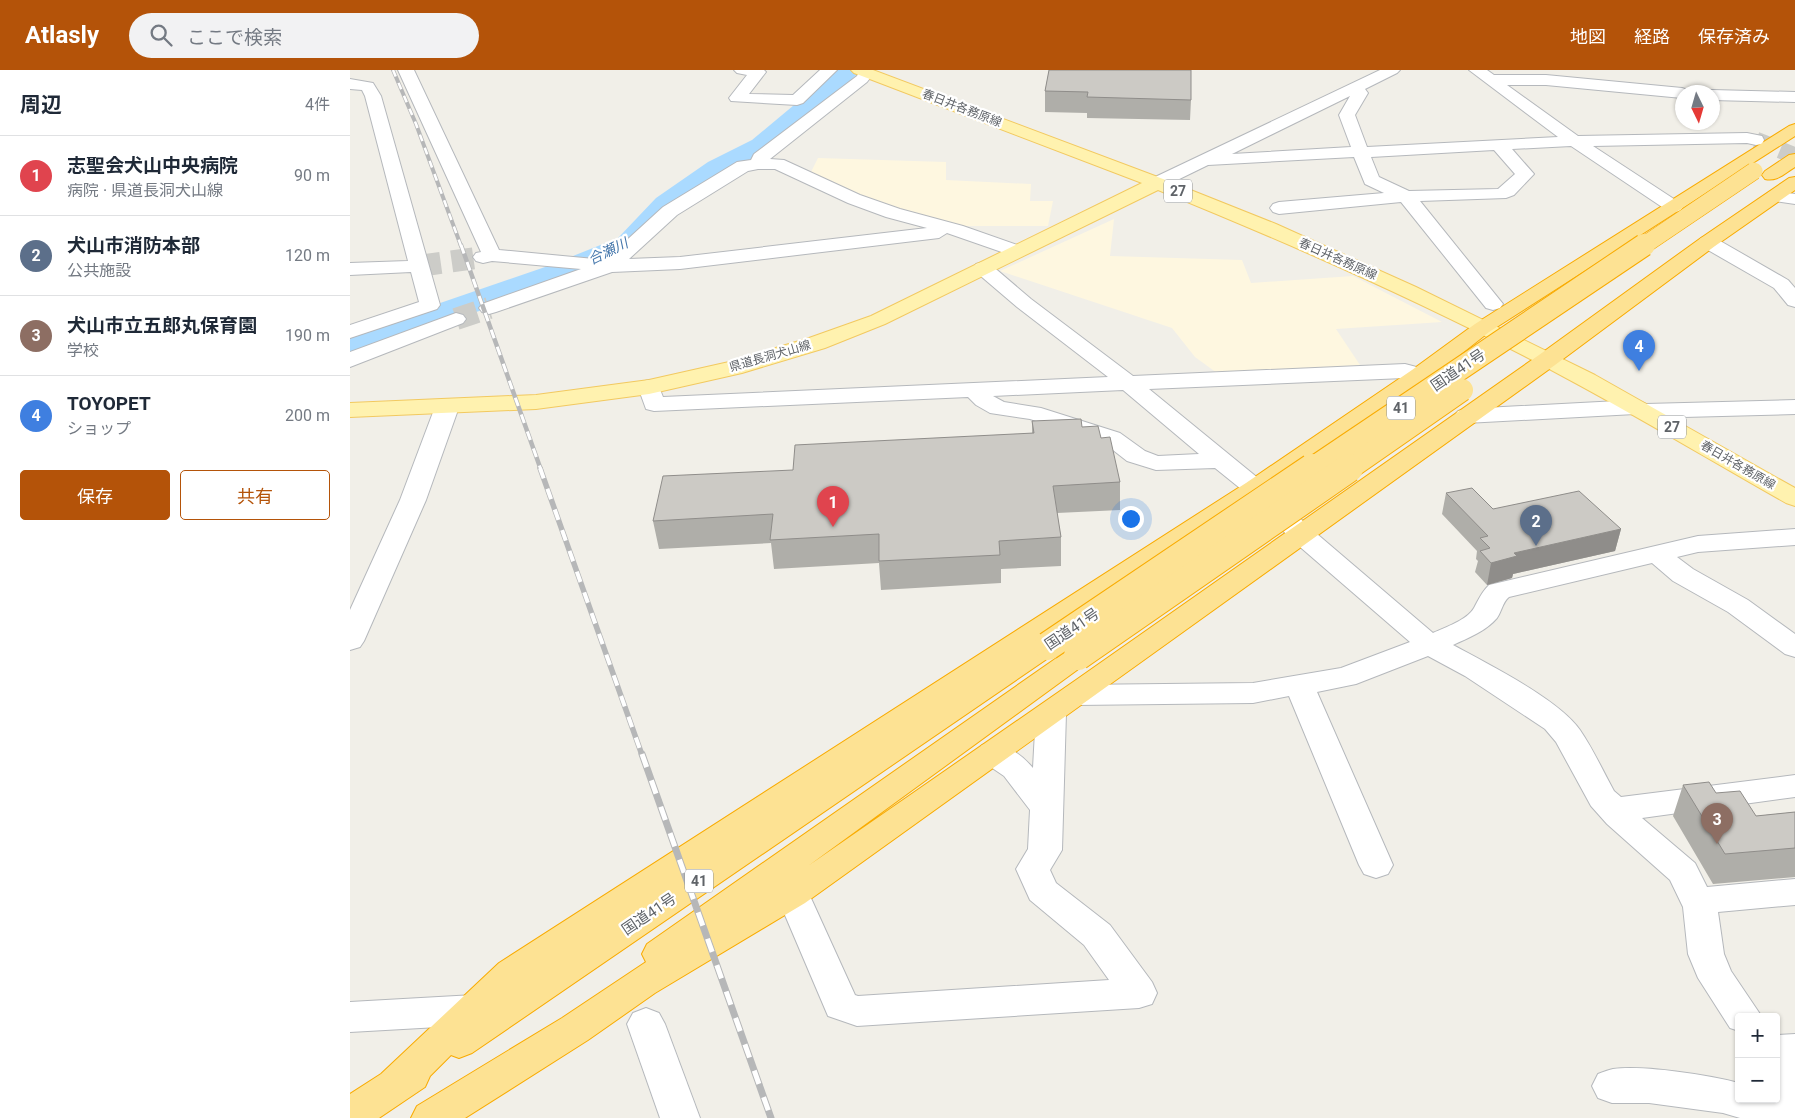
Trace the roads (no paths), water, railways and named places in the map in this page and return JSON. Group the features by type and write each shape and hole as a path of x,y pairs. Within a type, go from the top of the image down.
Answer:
{"highway":[{"path":"395,1085 512,973 1255,488 1420,375 1488,316 1674,207 1795,129"},
{"name":"国道41号","path":"431,1118 1063,651 1767,181 1795,144"},
{"name":"国道41号","path":"350,1116 1063,651 1767,181 1795,159"},
{"name":"41","path":"1547,360 1708,242 1767,181 1795,182"},
{"path":"431,1118 575,1029 642,983 793,894 1064,704 1547,360"}],"main road":[{"name":"春日井各務原線","path":"866,71 1158,182 1365,271 1488,316 1547,360 1641,409 1795,498"},
{"name":"県道長洞犬山線","path":"350,410 536,402 649,387 734,368 817,343 878,320 1158,182"}],"street":[{"path":"406,70 487,256 610,266 680,263 956,230"},
{"path":"742,70 758,72 737,98 797,100 829,70"},
{"path":"1158,182 1206,160 1358,81 1392,70"},
{"path":"1478,70 1574,141 1674,207"},
{"path":"758,164 760,158 862,79 866,71"},
{"path":"1492,80 1546,80 1675,91"},
{"path":"1358,81 1360,93 1347,115 1371,180 1406,196 1488,316"},
{"path":"350,332 430,305 373,96 368,86 353,84"},
{"path":"1720,95 1795,97"},
{"path":"1206,160 1574,141 1691,138 1747,138 1756,140"},
{"path":"1279,208 1406,196 1500,194 1508,191 1525,174 1499,145"},
{"path":"489,308 610,266 670,211 742,166 758,164 778,164 885,211 956,230 1016,251"},
{"path":"1767,181 1795,199"},
{"path":"1708,242 1781,284 1795,301"},
{"path":"350,269 419,266"},
{"path":"983,268 1024,303 1098,359 1255,488 1302,534 1430,645 1483,674 1556,722 1570,737 1602,798 1683,872 1700,907 1706,954 1716,978 1740,1013"},
{"path":"350,360 456,319"},
{"path":"649,387 654,404 1405,371 1420,375"},
{"path":"973,389 984,400 998,408 1033,413 1112,438 1136,456 1156,463 1220,460"},
{"path":"350,641 413,500 447,407"},
{"path":"1466,416 1641,409 1795,407"},
{"path":"793,894 841,1005 857,1011 1139,993 1097,935 1042,891 1033,869 1045,850 1048,809 1064,704 1253,693 1346,677 1430,645 1477,622 1486,613 1491,598 1499,591 1698,544 1795,538"},
{"path":"1656,554 1683,575 1738,606 1795,648"},
{"path":"1299,685 1376,865"},
{"path":"993,753 1015,768 1048,809"},
{"path":"1614,810 1795,786"},
{"path":"1698,901 1795,892"},
{"path":"350,1017 474,1010"},
{"path":"646,1024 680,1118"},
{"path":"1780,1051 1795,1050"},
{"path":"1612,1086 1649,1086 1723,1096 1744,1102 1788,1091"}],"waterway":[{"name":"合瀬川","path":"350,345 559,273 628,244 666,204 718,168 761,146 850,70"}],"tunnel":[{"path":"1756,140 1795,156"},
{"path":"419,266 483,257"},
{"path":"456,319 489,308"}],"railway":[{"path":"393,70 416,124 461,246"},
{"path":"461,245 541,470"},
{"path":"540,468 642,755"},
{"path":"642,754 771,1118"}],"place":[{"name":"TOYOPET","path":"1639,371"},
{"name":"志聖会犬山中央病院","path":"833,527"},
{"name":"犬山市消防本部","path":"1536,546"},
{"name":"犬山市立五郎丸保育園","path":"1717,844"}]}
